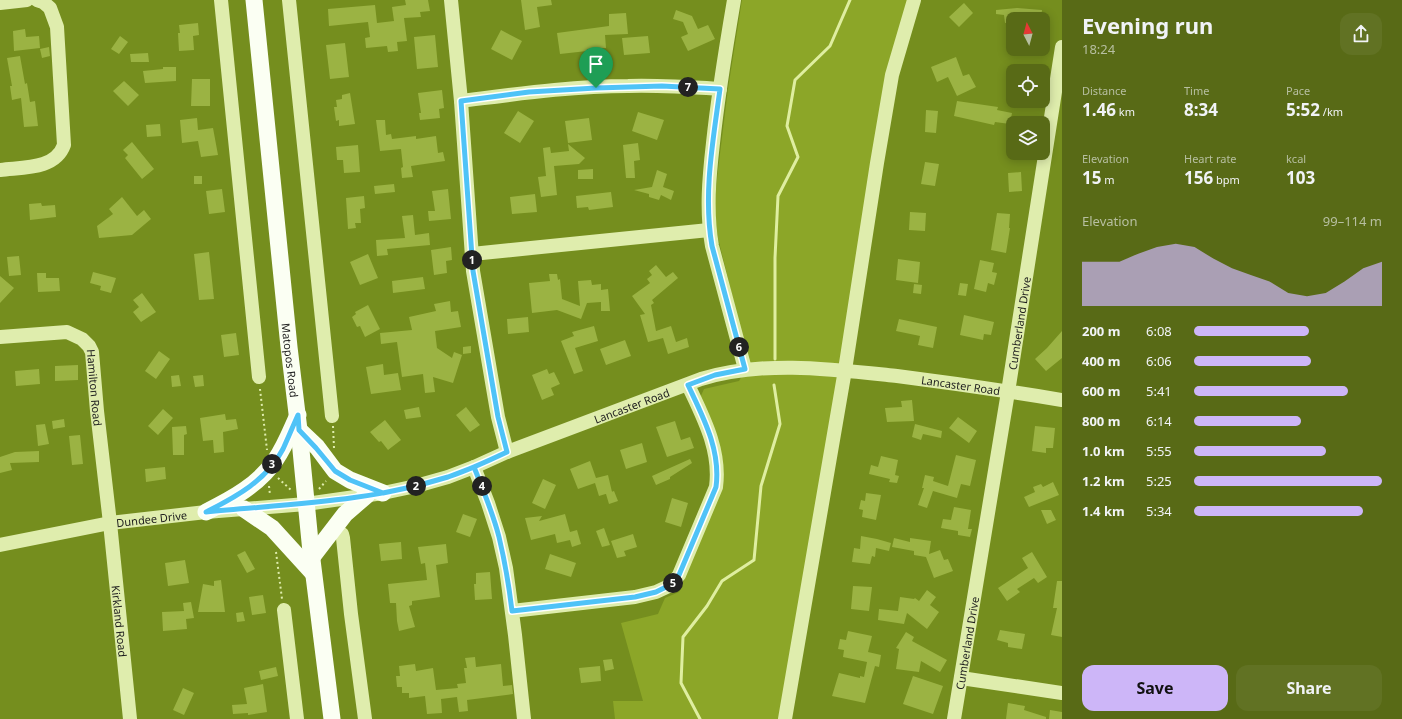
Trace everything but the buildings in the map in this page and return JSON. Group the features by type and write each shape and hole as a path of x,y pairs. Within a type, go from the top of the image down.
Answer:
{"main road":[{"name":"Matopos Road","path":"254,0 289,347 299,422 312,565 332,719"},
{"path":"206,512 231,500 252,485 269,469 299,422 316,448 335,471 375,494 345,514 312,565 272,528 244,509"}],"street":[{"path":"0,3 27,0"},
{"path":"0,170 43,165 50,162 62,152 64,145 57,27 50,8 43,2 37,0"},
{"path":"220,0 259,377"},
{"path":"289,0 332,416"},
{"path":"451,0 461,101 473,271 498,417 507,452"},
{"path":"734,0 720,89 709,181 708,207 709,230 712,246 745,369"},
{"path":"786,719 845,370 892,75 914,0"},
{"name":"Cumberland Drive","path":"954,719 1008,392 1062,47"},
{"path":"461,101 529,92 627,86 720,89"},
{"path":"472,254 709,230"},
{"name":"Hamilton Road","path":"0,337 67,332 82,339 89,346 92,352 97,411 110,523"},
{"name":"Lancaster Road","path":"306,504 375,494 416,486 448,477 507,452 715,375 745,369 787,368 845,370 1062,400"},
{"path":"512,611 635,597 656,592 675,581 679,575 716,487 717,478 716,456 713,442 688,385"},
{"path":"474,467 499,537 506,568 524,719"},
{"name":"Dundee Drive","path":"0,546 110,523 206,512 306,504"},
{"name":"Kirkland Road","path":"110,523 130,719"},
{"path":"342,534 344,538 351,614 365,719"},
{"path":"284,610 297,719"},
{"path":"961,678 1062,693"}],"green space":[{"path":"742,0 909,0 782,719 615,719 613,701 643,701 621,623 658,614 665,598 679,592 722,487 700,398 704,389 739,381 749,363 718,238 714,209 728,89"}],"waterway":[{"path":"775,359 775,258 778,196 798,157 787,126 795,80 830,46 850,0"},
{"path":"700,719 681,683 683,637 707,606 722,581 754,560 761,486 780,424 774,385"}],"route":[{"path":"596,88 529,92 461,101 473,271 498,417 507,452 448,477 383,493 306,504 206,512 231,500 252,485 269,469 283,449 298,415 299,430 321,452 335,471 350,480 383,493 416,486 448,477 474,467 499,537 506,568 512,611 635,597 656,592 675,581 679,575 716,487 717,478 716,456 713,442 688,385 715,375 745,369 709,230 709,181 720,89 662,86 596,88"}]}
